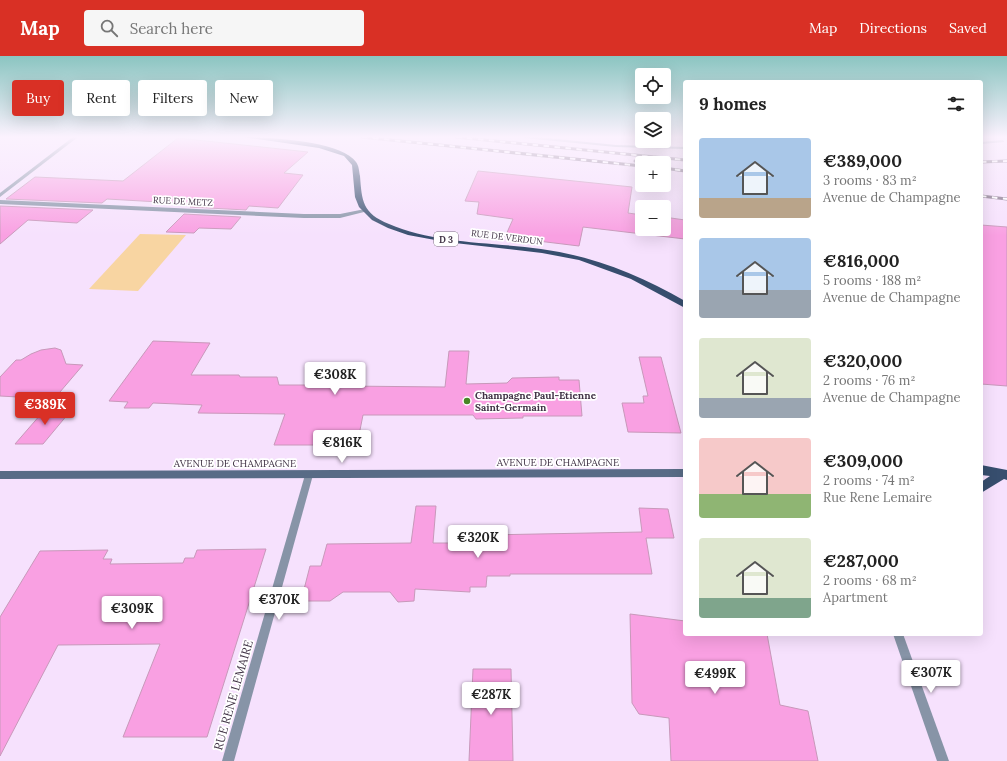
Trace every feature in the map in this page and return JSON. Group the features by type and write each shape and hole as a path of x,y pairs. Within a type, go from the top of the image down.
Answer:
{"main road":[{"path":"356,170 358,196 365,211"},
{"name":"RUE DE VERDUN","path":"365,211 381,223 390,227 425,236 543,251 593,261 636,276 683,304"},
{"path":"983,470 1004,475"},
{"name":"AVENUE DE CHAMPAGNE","path":"0,475 683,473"},
{"path":"983,487 1004,475"}],"street":[{"path":"0,195 33,170"},
{"name":"RUE DE METZ","path":"0,202 304,216 340,216 365,211"},
{"name":"RUE RENE LEMAIRE","path":"228,761 309,475"},
{"path":"899,636 943,761"}],"shaded area":[{"path":"140,234 186,235 138,291 89,289"}],"building":[{"path":"137,170 288,170 284,173 303,175 278,208 249,206 246,210 190,207 194,204 107,199 102,203 6,199 35,177 123,181"},
{"path":"478,171 632,187 628,213 635,214 635,233 583,227 579,246 505,237 513,219 477,214 479,202 465,201"},
{"path":"0,206 93,210 77,223 28,220 0,244"},
{"path":"184,214 241,217 231,229 199,228 194,233 166,232"},
{"path":"671,218 683,220 683,239 660,236 671,236"},
{"path":"983,225 1007,227 1007,386 983,384"},
{"path":"153,341 210,343 191,375 277,377 279,385 315,385 327,376 333,385 445,387 449,351 469,351 466,384 507,383 512,378 559,377 559,380 579,380 582,416 523,416 523,418 476,419 473,415 363,415 357,445 274,445 285,414 198,413 202,405 153,403 149,408 124,408 128,402 109,401"},
{"path":"55,348 61,350 66,364 83,365 54,399 0,396 0,377 16,360 21,360 41,350"},
{"path":"639,357 661,357 681,433 628,432 622,403 644,403 643,396 648,396"},
{"path":"48,406 73,408 43,444 15,444"},
{"path":"416,506 436,506 433,543 486,543 486,535 642,532 639,508 668,509 674,538 646,538 652,574 510,574 510,576 487,576 486,587 470,587 470,592 415,589 414,601 398,602 390,592 343,592 330,601 301,601 310,566 321,566 327,544 411,543"},
{"path":"266,549 207,737 123,737 160,644 58,645 0,756 0,617 40,551 108,550 103,559 112,559 110,564 183,563 185,558 194,558 197,550"},
{"path":"630,614 683,621 683,636 767,636 780,705 808,711 818,761 671,761 669,718 639,714 632,703"},
{"path":"473,669 511,669 513,761 469,761"}],"railway":[{"path":"677,170 683,171"},
{"path":"983,196 1007,199"}],"place":[{"name":"Champagne Paul-Etienne Saint-Germain","path":"467,401"}]}
